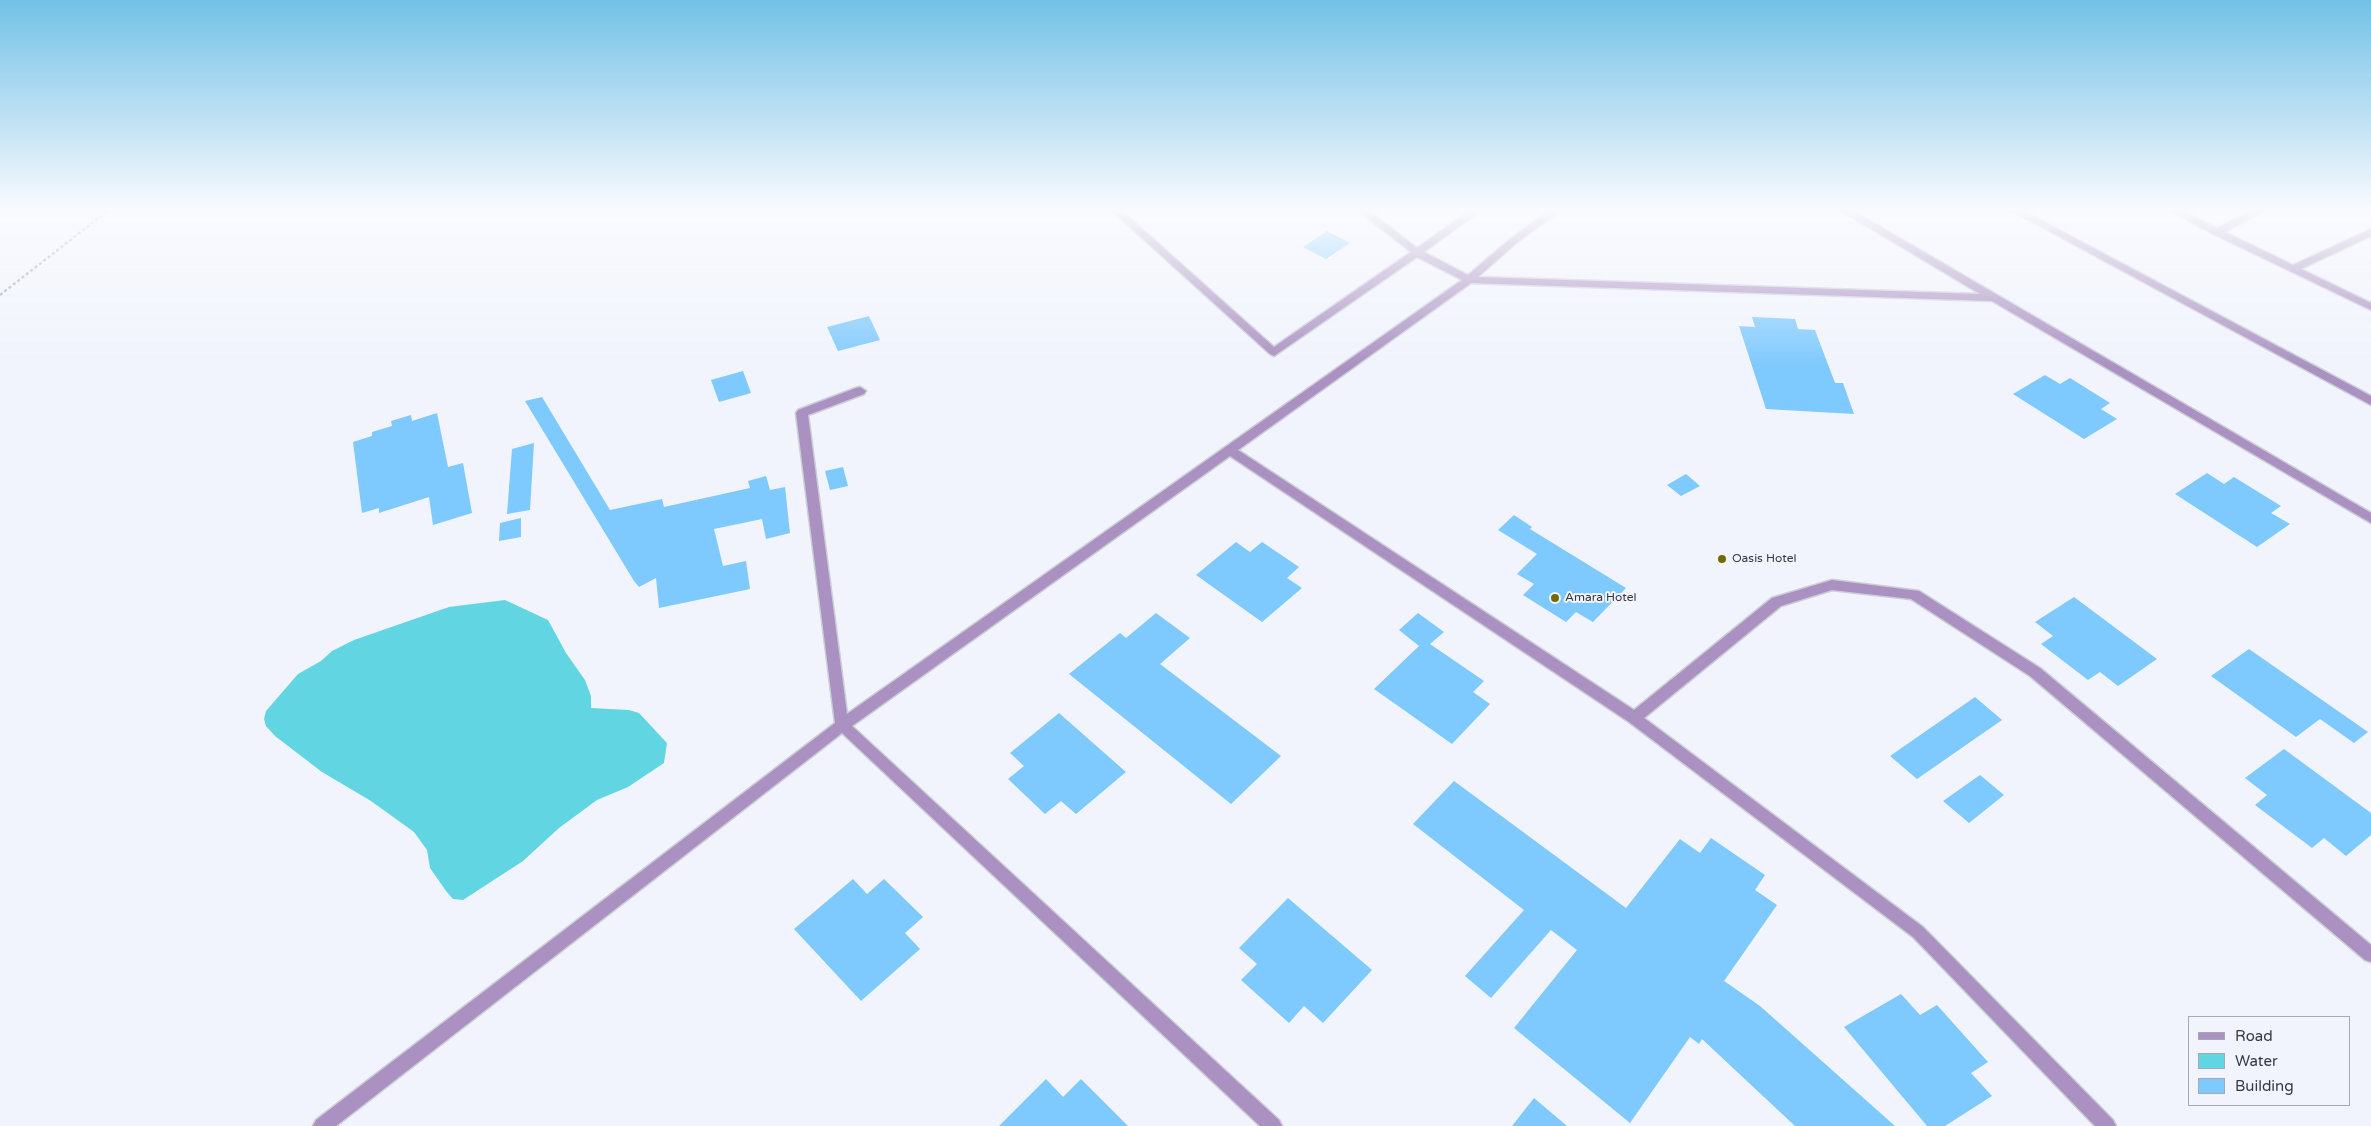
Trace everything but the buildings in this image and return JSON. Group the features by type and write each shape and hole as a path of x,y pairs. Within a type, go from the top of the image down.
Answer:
{"street":[{"path":"1173,262 1274,352 1406,262"},
{"path":"1434,262 1469,280 1994,298"},
{"path":"322,1126 842,725 1231,451 1469,280 1490,262"},
{"path":"1932,262 2371,519"},
{"path":"2110,262 2371,401"},
{"path":"2277,262 2371,307"},
{"path":"2293,269 2309,262"},
{"path":"860,391 802,413 842,725 1273,1126"},
{"path":"1231,451 1634,718 1918,932 2107,1126"},
{"path":"1634,718 1777,602 1832,584 1914,594 2035,672 2371,955"}],"path":[{"path":"0,295 43,262"}],"water":[{"path":"505,600 548,620 566,653 585,680 591,696 591,708 629,710 639,713 667,743 664,763 628,787 597,800 559,828 523,861 463,900 453,899 430,868 427,850 414,832 371,801 322,772 275,736 266,726 264,719 266,711 298,674 321,661 332,651 354,640 449,607"}],"place":[{"name":"Oasis Hotel","path":"1722,559"},
{"name":"Amara Hotel","path":"1555,598"}]}
